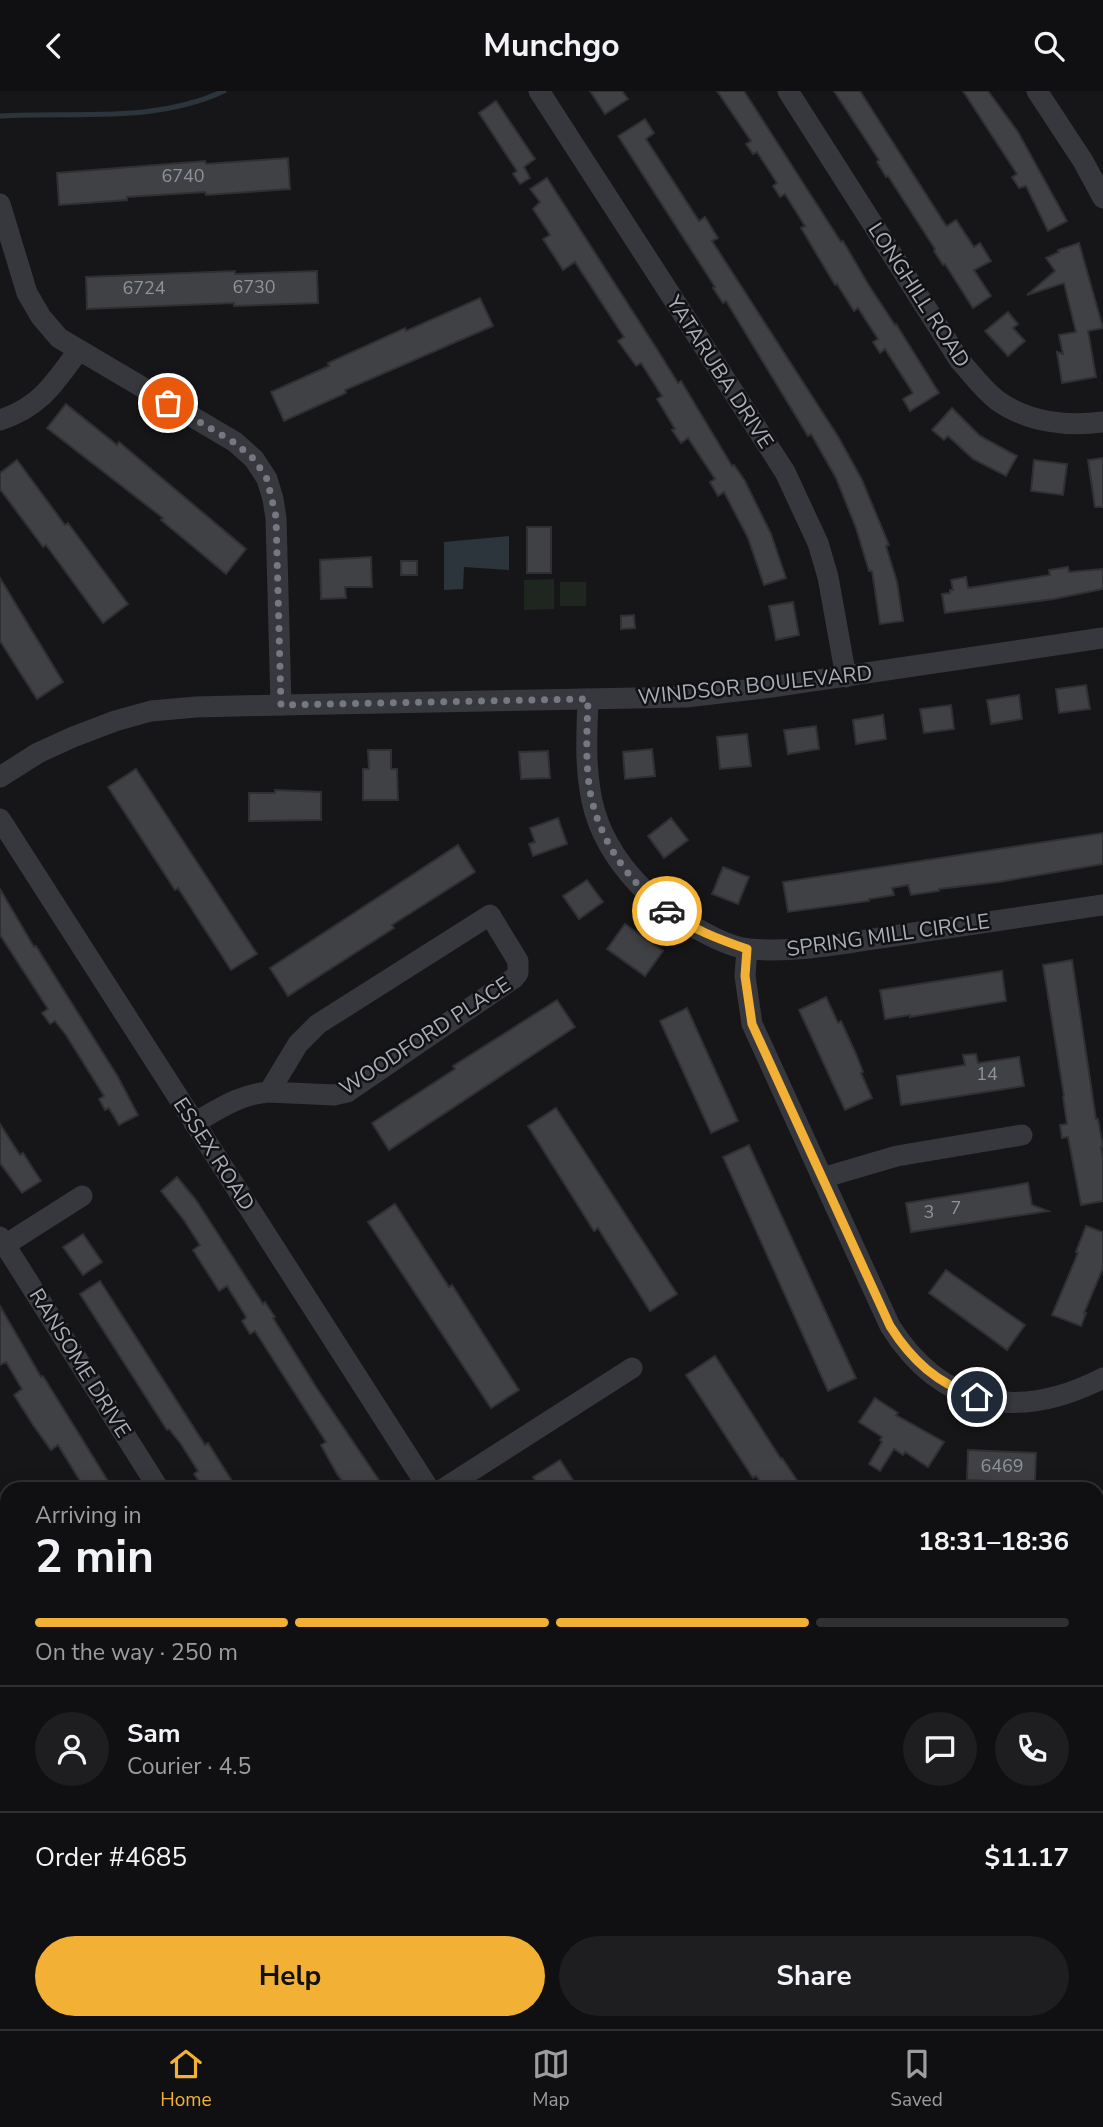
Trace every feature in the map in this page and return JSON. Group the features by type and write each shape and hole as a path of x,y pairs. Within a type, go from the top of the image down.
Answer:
{"street":[{"name":"YATARUBA DRIVE","path":"539,91 785,472 818,543 828,577 846,677"},
{"name":"LONGHILL ROAD","path":"788,91 960,361 979,383 997,400 1021,413 1045,421 1069,424 1103,422"},
{"path":"1037,91 1083,161 1103,198"},
{"path":"0,204 27,293 41,317 59,338 235,443 254,459 267,479 276,517 281,705"},
{"path":"0,420 18,414 36,403 78,351"},
{"name":"WINDSOR BOULEVARD","path":"0,777 38,753 73,737 151,711 196,707 686,697 846,677 1103,638"},
{"name":"SPRING MILL CIRCLE","path":"588,699 587,753 590,791 598,820 613,852 634,880 659,905 686,924 716,939 747,949 782,950 1103,905"},
{"name":"ESSEX ROAD","path":"0,819 425,1482"},
{"name":"WOODFORD PLACE","path":"194,1123 252,1093 334,1095 347,1092 514,978 518,974 518,961 490,915 318,1024 298,1044 269,1092"},
{"path":"747,949 745,976 752,1024 890,1326 903,1347 920,1366 963,1392 991,1401 1019,1403 1048,1399 1078,1391 1103,1378"},
{"path":"822,1178 897,1156 1022,1135"},
{"path":"3,1241 82,1196"},
{"name":"RANSOME DRIVE","path":"3,1241 155,1482"},
{"path":"454,1482 632,1368"}],"shaded area":[{"path":"509,536 509,570 464,567 463,589 444,590 444,542"},
{"path":"554,579 554,609 524,610 524,580"},
{"path":"560,582 586,582 586,606 560,606"}],"building":[{"path":"590,91 622,91 628,99 605,114"},
{"path":"717,91 744,91 939,393 910,411 903,399 913,393 885,349 880,353 873,342 878,339 858,308 854,311 837,284 835,285 801,228 805,226 785,194 780,197 773,186 777,183 757,152 753,154 746,144 751,141"},
{"path":"834,91 860,91 945,224 947,226 956,220 974,247 980,243 991,261 974,270 991,296 973,308 888,176 886,177 877,162 879,160"},
{"path":"963,91 988,91 1018,132 1067,221 1048,231 1026,186 1019,188 1012,177 1017,174"},
{"path":"496,101 535,159 524,167 530,178 520,184 513,174 517,171 479,113"},
{"path":"645,119 654,133 646,139 699,221 705,217 718,238 712,241 839,438 862,480 889,545 886,546 897,582 903,621 880,624 872,571 869,571 856,528 836,478 811,434 808,436 726,301 723,303 713,288 715,287 618,136"},
{"path":"288,158 290,189 127,197 127,200 59,205 57,173 205,161 206,164"},
{"path":"547,178 678,383 681,381 732,466 734,465 745,481 771,534 786,578 764,585 748,538 724,492 718,496 710,482 715,479 688,438 681,443 672,430 675,429 657,399 662,396 641,363 636,366 618,341 624,337 575,262 563,270 543,239 550,235 533,209 540,202 530,189"},
{"path":"1079,243 1103,328 1088,331 1096,377 1062,383 1057,352 1063,354 1059,335 1076,332 1064,283 1027,295 1055,271 1046,258 1059,252 1058,250"},
{"path":"235,271 235,274 317,271 318,303 234,306 234,303 87,309 86,277"},
{"path":"480,298 493,326 345,390 346,393 284,421 271,392 405,328 406,331"},
{"path":"1008,312 1018,324 1013,328 1025,341 1008,356 985,331"},
{"path":"66,404 117,445 119,442 246,549 226,574 161,520 163,518 47,428"},
{"path":"952,408 980,436 1017,456 1006,476 973,459 948,436 944,440 932,430"},
{"path":"1103,458 1103,507 1095,507 1088,460"},
{"path":"17,460 128,604 103,623 46,545 43,547 0,489 0,473"},
{"path":"1034,460 1067,464 1063,495 1031,491"},
{"path":"527,527 551,527 551,573 527,573"},
{"path":"371,557 372,587 345,587 346,598 321,599 320,560"},
{"path":"401,561 417,561 417,575 401,575"},
{"path":"1068,567 1069,572 1103,569 1103,589 1054,599 945,613 942,594 953,590 951,580 966,577 968,588 1050,575 1049,570"},
{"path":"0,578 63,682 37,699 0,641"},
{"path":"793,602 799,635 776,640 769,606"},
{"path":"634,615 635,628 621,629 621,616"},
{"path":"1086,685 1090,709 1059,713 1056,689"},
{"path":"1019,695 1022,719 991,724 987,700"},
{"path":"951,705 954,729 924,733 920,709"},
{"path":"883,715 886,739 856,744 853,720"},
{"path":"816,726 819,749 788,754 784,730"},
{"path":"747,734 751,766 720,769 717,737"},
{"path":"652,749 655,776 625,779 623,752"},
{"path":"368,750 391,750 391,769 397,769 398,800 363,800 363,769 369,769"},
{"path":"548,751 550,778 521,779 519,752"},
{"path":"136,769 257,954 231,970 108,787"},
{"path":"275,790 321,792 321,820 249,821 249,793 275,793"},
{"path":"558,818 567,844 533,856 529,844 535,842 530,828"},
{"path":"671,818 688,840 664,858 648,836"},
{"path":"1103,833 1103,864 911,895 908,885 892,888 894,895 869,901 788,912 783,882"},
{"path":"458,845 475,872 288,996 270,968"},
{"path":"723,867 749,877 738,904 712,894"},
{"path":"587,880 603,902 579,919 563,896"},
{"path":"0,889 118,1077 138,1115 119,1125 109,1108 105,1110 99,1099 104,1096 66,1035 55,1021 50,1024 42,1013 48,1009 0,935"},
{"path":"625,924 663,951 645,976 607,949"},
{"path":"1072,960 1096,1119 1103,1147 1103,1201 1081,1205 1068,1137 1062,1138 1060,1125 1067,1124 1064,1096 1043,965"},
{"path":"1002,971 1006,1001 885,1019 880,990"},
{"path":"826,997 838,1023 841,1021 872,1098 845,1110 799,1010"},
{"path":"557,1000 575,1027 389,1150 372,1123 455,1069 453,1066"},
{"path":"687,1008 738,1121 711,1133 660,1021"},
{"path":"976,1054 978,1063 1019,1057 1024,1086 901,1105 897,1076 965,1065 963,1055"},
{"path":"556,1108 677,1294 650,1311 598,1228 594,1231 528,1126"},
{"path":"0,1124 41,1181 22,1193 0,1163"},
{"path":"749,1145 856,1378 828,1391 723,1157"},
{"path":"177,1177 196,1200 263,1304 265,1302 275,1317 273,1318 316,1387 380,1482 343,1482 321,1445 326,1442 255,1331 250,1334 242,1321 246,1318 245,1315 227,1286 219,1291 193,1250 200,1245 161,1191"},
{"path":"1028,1183 1032,1205 1048,1211 911,1232 906,1203"},
{"path":"395,1204 449,1287 452,1285 519,1390 491,1408 368,1222"},
{"path":"1086,1226 1103,1232 1103,1268 1081,1326 1052,1315 1078,1253 1076,1252"},
{"path":"83,1234 102,1262 83,1275 63,1247"},
{"path":"946,1270 1025,1325 1007,1350 929,1293"},
{"path":"100,1281 205,1445 208,1443 233,1482 199,1482 194,1474 198,1471 181,1444 169,1429 167,1430 80,1294"},
{"path":"0,1306 41,1377 43,1376 109,1482 81,1482 58,1445 51,1450 33,1425 14,1395 22,1389 6,1362 0,1365"},
{"path":"715,1356 798,1482 760,1482 756,1476 753,1478 686,1375"},
{"path":"875,1398 898,1413 896,1415 944,1442 928,1467 905,1452 903,1455 894,1449 880,1471 869,1464 882,1442 882,1437 859,1422"},
{"path":"968,1450 1036,1453 1035,1482 967,1480"},
{"path":"560,1460 574,1482 536,1482 533,1477"}],"waterway":[{"path":"0,116 142,112 170,108 224,91"}],"way so far":[{"path":"168,403 235,443 254,459 267,479 276,517 281,705 588,699 587,753 590,791 598,820 613,852 634,880 667,911"}],"route":[{"path":"667,911 716,939 747,949 745,976 752,1024 890,1326 903,1347 920,1366 938,1379 977,1397"}]}
